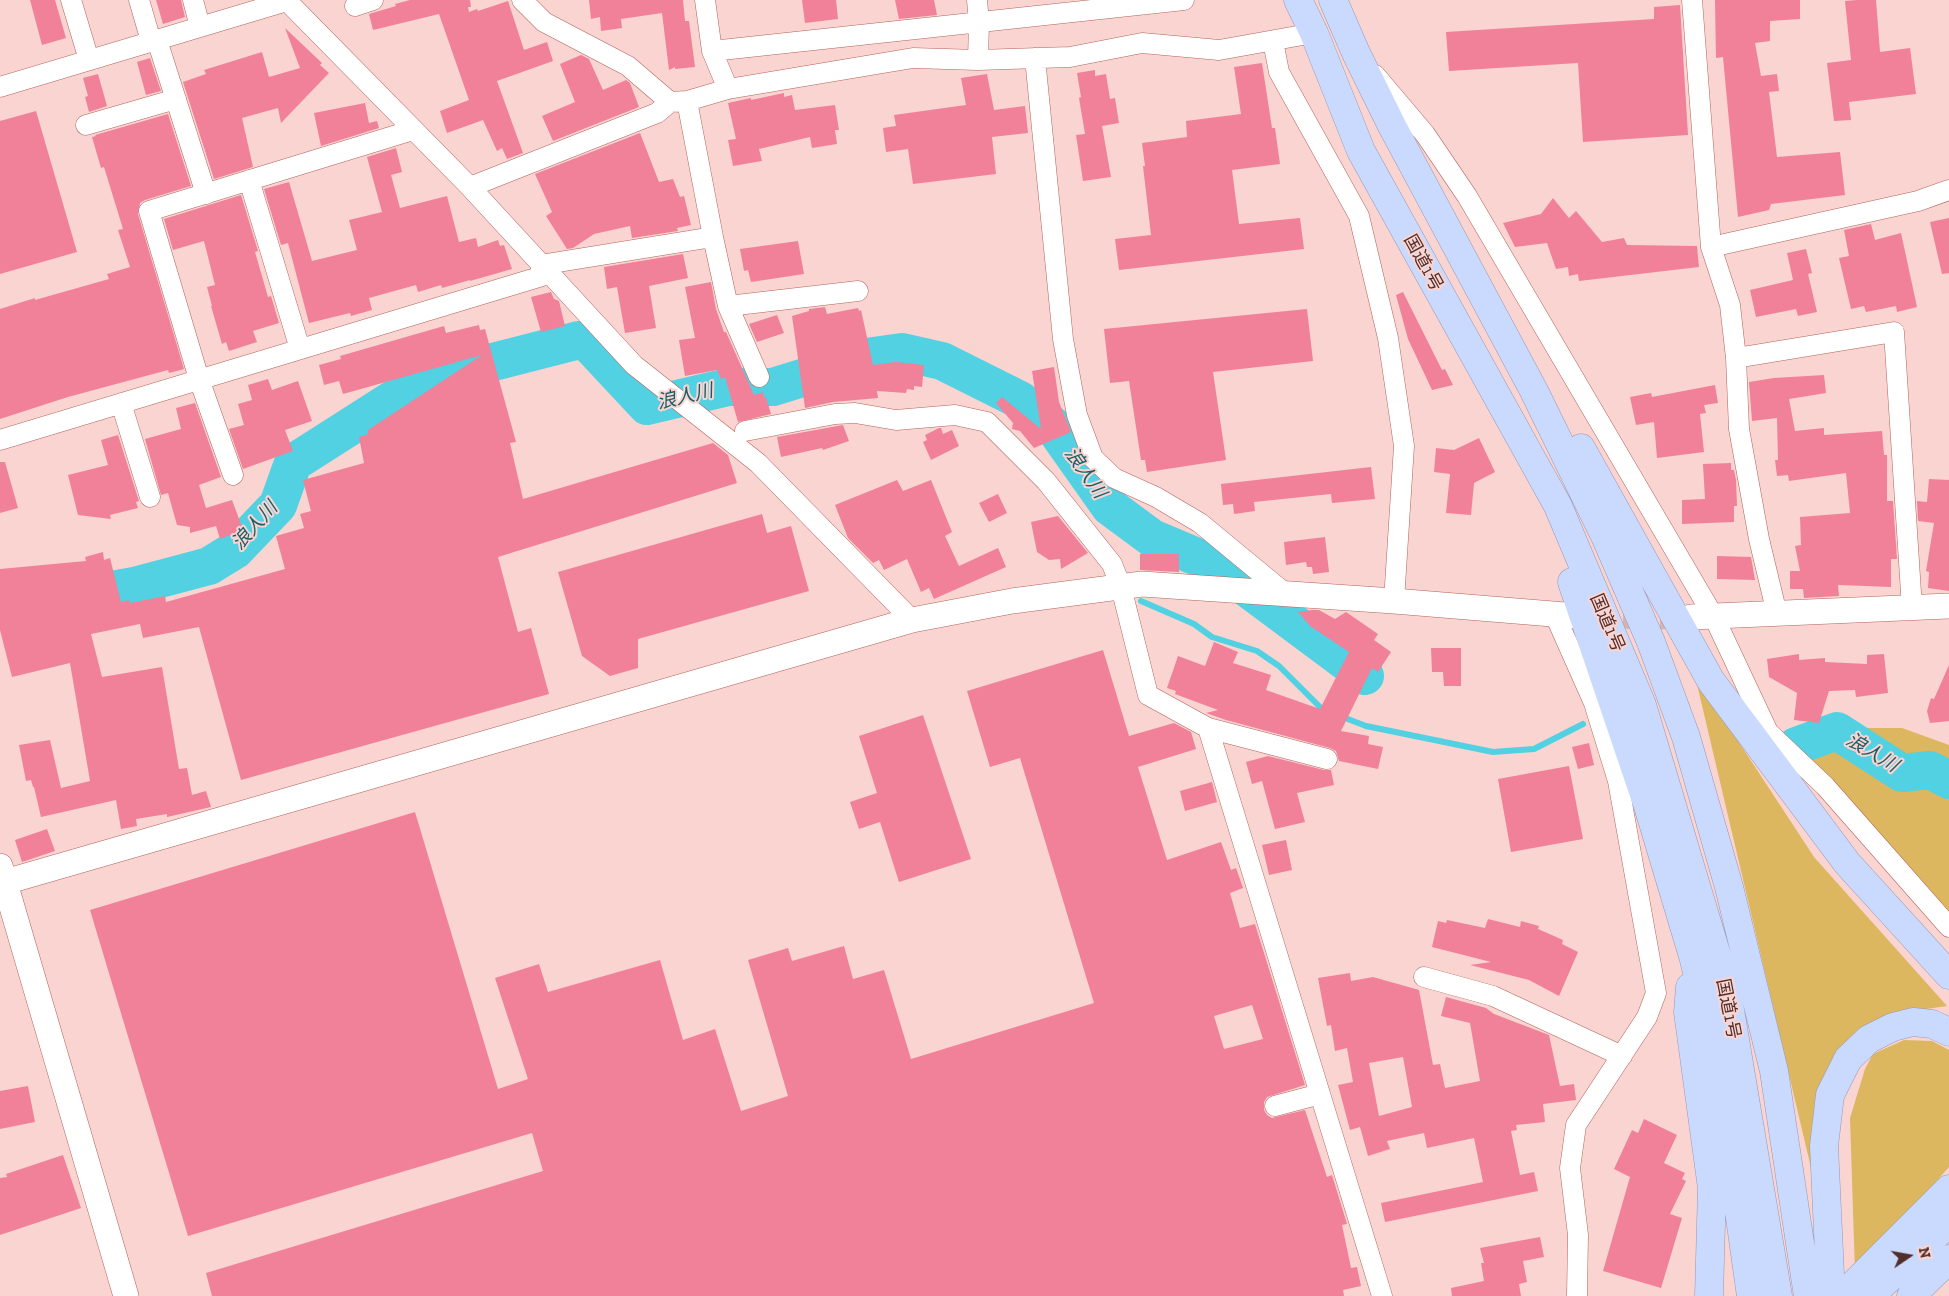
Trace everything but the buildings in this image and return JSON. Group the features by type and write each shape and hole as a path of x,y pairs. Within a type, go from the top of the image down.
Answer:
{"highway":[{"name":"国道1号","path":"1298,0 1314,33 1361,151 1558,506 1642,705 1726,986 1778,1296"},
{"name":"国道1号","path":"1333,0 1392,126 1534,391 1605,536 1651,642 1686,737 1729,887 1774,1071 1819,1287"},
{"path":"1534,391 1561,412 1711,682 1847,863 1949,975"},
{"path":"1558,506 1566,564 1648,806 1693,956 1716,1046 1751,1296"},
{"path":"1693,956 1688,1012 1712,1188 1709,1296"},
{"path":"1819,1287 1824,1146 1830,1095 1848,1059 1869,1040 1893,1027 1913,1022 1932,1024 1949,1032"},
{"path":"1851,1296 1854,1284 1949,1190"},
{"path":"1870,1296 1949,1223"},
{"path":"1911,1296 1949,1259"}],"street":[{"path":"71,0 89,60"},
{"path":"139,0 176,99 206,194"},
{"path":"193,0 200,27"},
{"path":"0,86 287,0 470,187 634,365 758,463 912,620"},
{"path":"522,0 544,22 628,66 678,102 713,238 728,306 759,376"},
{"path":"705,0 712,51 728,90"},
{"path":"977,0 979,22 978,60"},
{"path":"712,51 1184,0"},
{"path":"1692,0 1711,247 1730,305 1736,358 1739,429 1759,539 1777,614"},
{"path":"470,187 657,113 678,102 728,90 913,58 978,60 1070,57 1142,43 1219,50 1314,33"},
{"path":"1273,41 1279,72 1359,216 1388,338 1404,446 1394,600"},
{"path":"1356,52 1425,134 1467,196 1768,732 1825,786 1949,927"},
{"path":"1035,58 1063,339 1077,416 1093,458 1114,478 1156,497 1200,523 1279,594"},
{"path":"86,125 176,99"},
{"path":"233,475 199,379 149,211 413,130"},
{"path":"249,180 300,349"},
{"path":"1711,247 1918,201 1949,190"},
{"path":"0,440 300,349 544,269 713,238"},
{"path":"728,306 858,291"},
{"path":"1736,358 1894,332 1912,608"},
{"path":"121,403 150,497"},
{"path":"745,432 835,414 855,413 896,420 955,415 987,422 1046,481 1112,564 1121,587 1148,695 1208,728 1328,760"},
{"path":"126,1296 2,874 912,620 1012,600 1142,584 1394,600 1566,614 1618,781 1656,993 1647,1017 1576,1125 1570,1168 1578,1235 1577,1296"},
{"path":"1702,617 1949,606"},
{"path":"1208,728 1382,1296"},
{"path":"1424,977 1493,996 1622,1056"},
{"path":"1274,1106 1320,1094"}],"shaded area":[{"path":"1696,680 1704,689 1814,857 1947,1006 1885,1015 1849,1043 1822,1080 1816,1189"},
{"path":"1845,728 1902,728 1949,745 1949,921 1804,755"},
{"path":"1904,1040 1932,1041 1949,1050 1949,1167 1855,1273 1850,1118 1865,1069 1873,1054"}],"waterway":[{"name":"浪人川","path":"0,604 78,596 134,586 209,566 235,550 278,505 293,463 423,380 579,340 589,344 647,406 728,387 773,387 873,356 902,352 942,361 1020,400 1052,425 1110,507 1152,538 1216,565 1365,676"},
{"path":"1141,601 1194,624 1212,637 1257,651 1279,666 1324,711 1328,712"},
{"path":"1340,716 1366,726 1493,752 1534,749 1583,724"},
{"name":"浪人川","path":"1796,746 1837,731 1902,773 1930,770 1949,780"}],"tunnel":[{"path":"1586,616 1691,617"}]}
